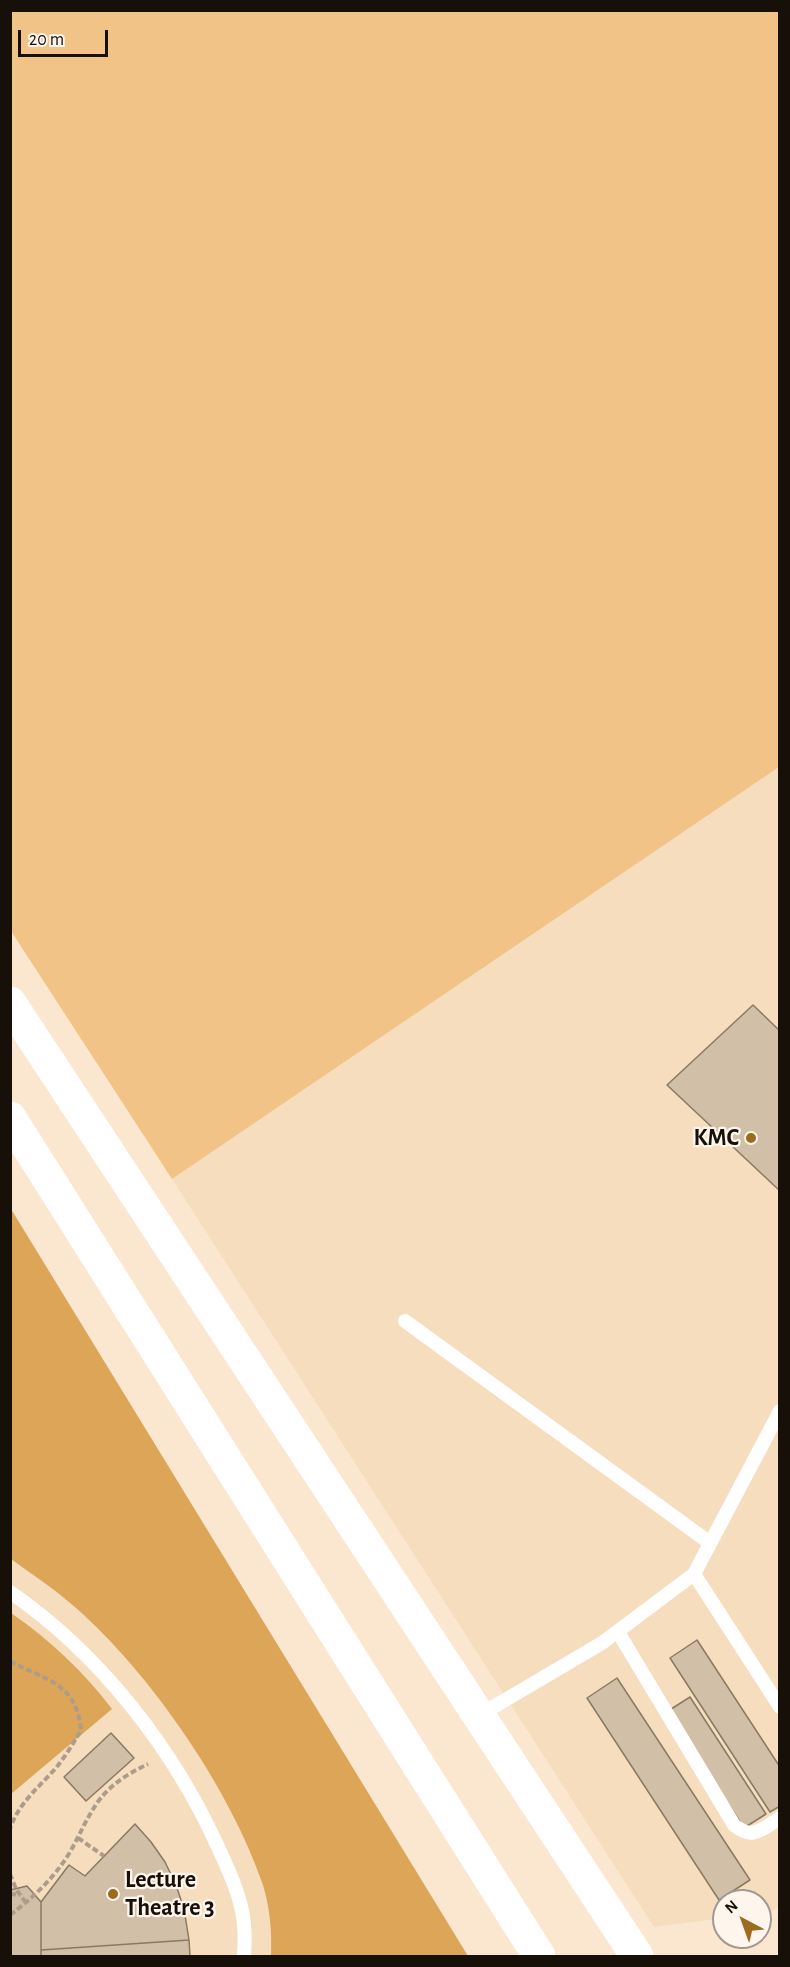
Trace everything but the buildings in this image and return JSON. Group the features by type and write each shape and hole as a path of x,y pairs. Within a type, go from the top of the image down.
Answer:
{"street":[{"path":"10,1003 637,1956"},
{"path":"10,1118 539,1956"}],"lane":[{"path":"405,1321 710,1543"},
{"path":"478,1716 618,1632 694,1574 780,1411"},
{"path":"694,1574 780,1707"},
{"path":"10,1592 58,1629 88,1658 124,1698 168,1759 211,1833 237,1894 243,1915 244,1956"},
{"path":"618,1632 734,1825 746,1833 755,1833 780,1818"}],"path":[{"path":"10,1661 54,1681 63,1689 76,1708 81,1730 57,1766 22,1804 10,1829"},
{"path":"10,1915 26,1903 54,1875 78,1838 92,1809 118,1780 151,1763 168,1759"},
{"path":"78,1838 104,1856"},
{"path":"10,1874 26,1903"},
{"path":"10,1894 20,1895"}],"shaded area":[{"path":"11,10 779,11 779,767 172,1179 11,931"},
{"path":"779,767 780,1905 773,1911 772,1889 712,1889 712,1920 654,1927 172,1179"},
{"path":"11,1209 468,1956 11,1956"},
{"path":"11,1209 468,1956 271,1956 270,1920 263,1885 231,1811 186,1736 160,1700 104,1635 68,1601 11,1559"},
{"path":"11,1613 65,1657 112,1709 11,1794"}],"place":[{"name":"KMC","path":"751,1138"},
{"name":"Lecture Theatre 3","path":"113,1894"}]}
